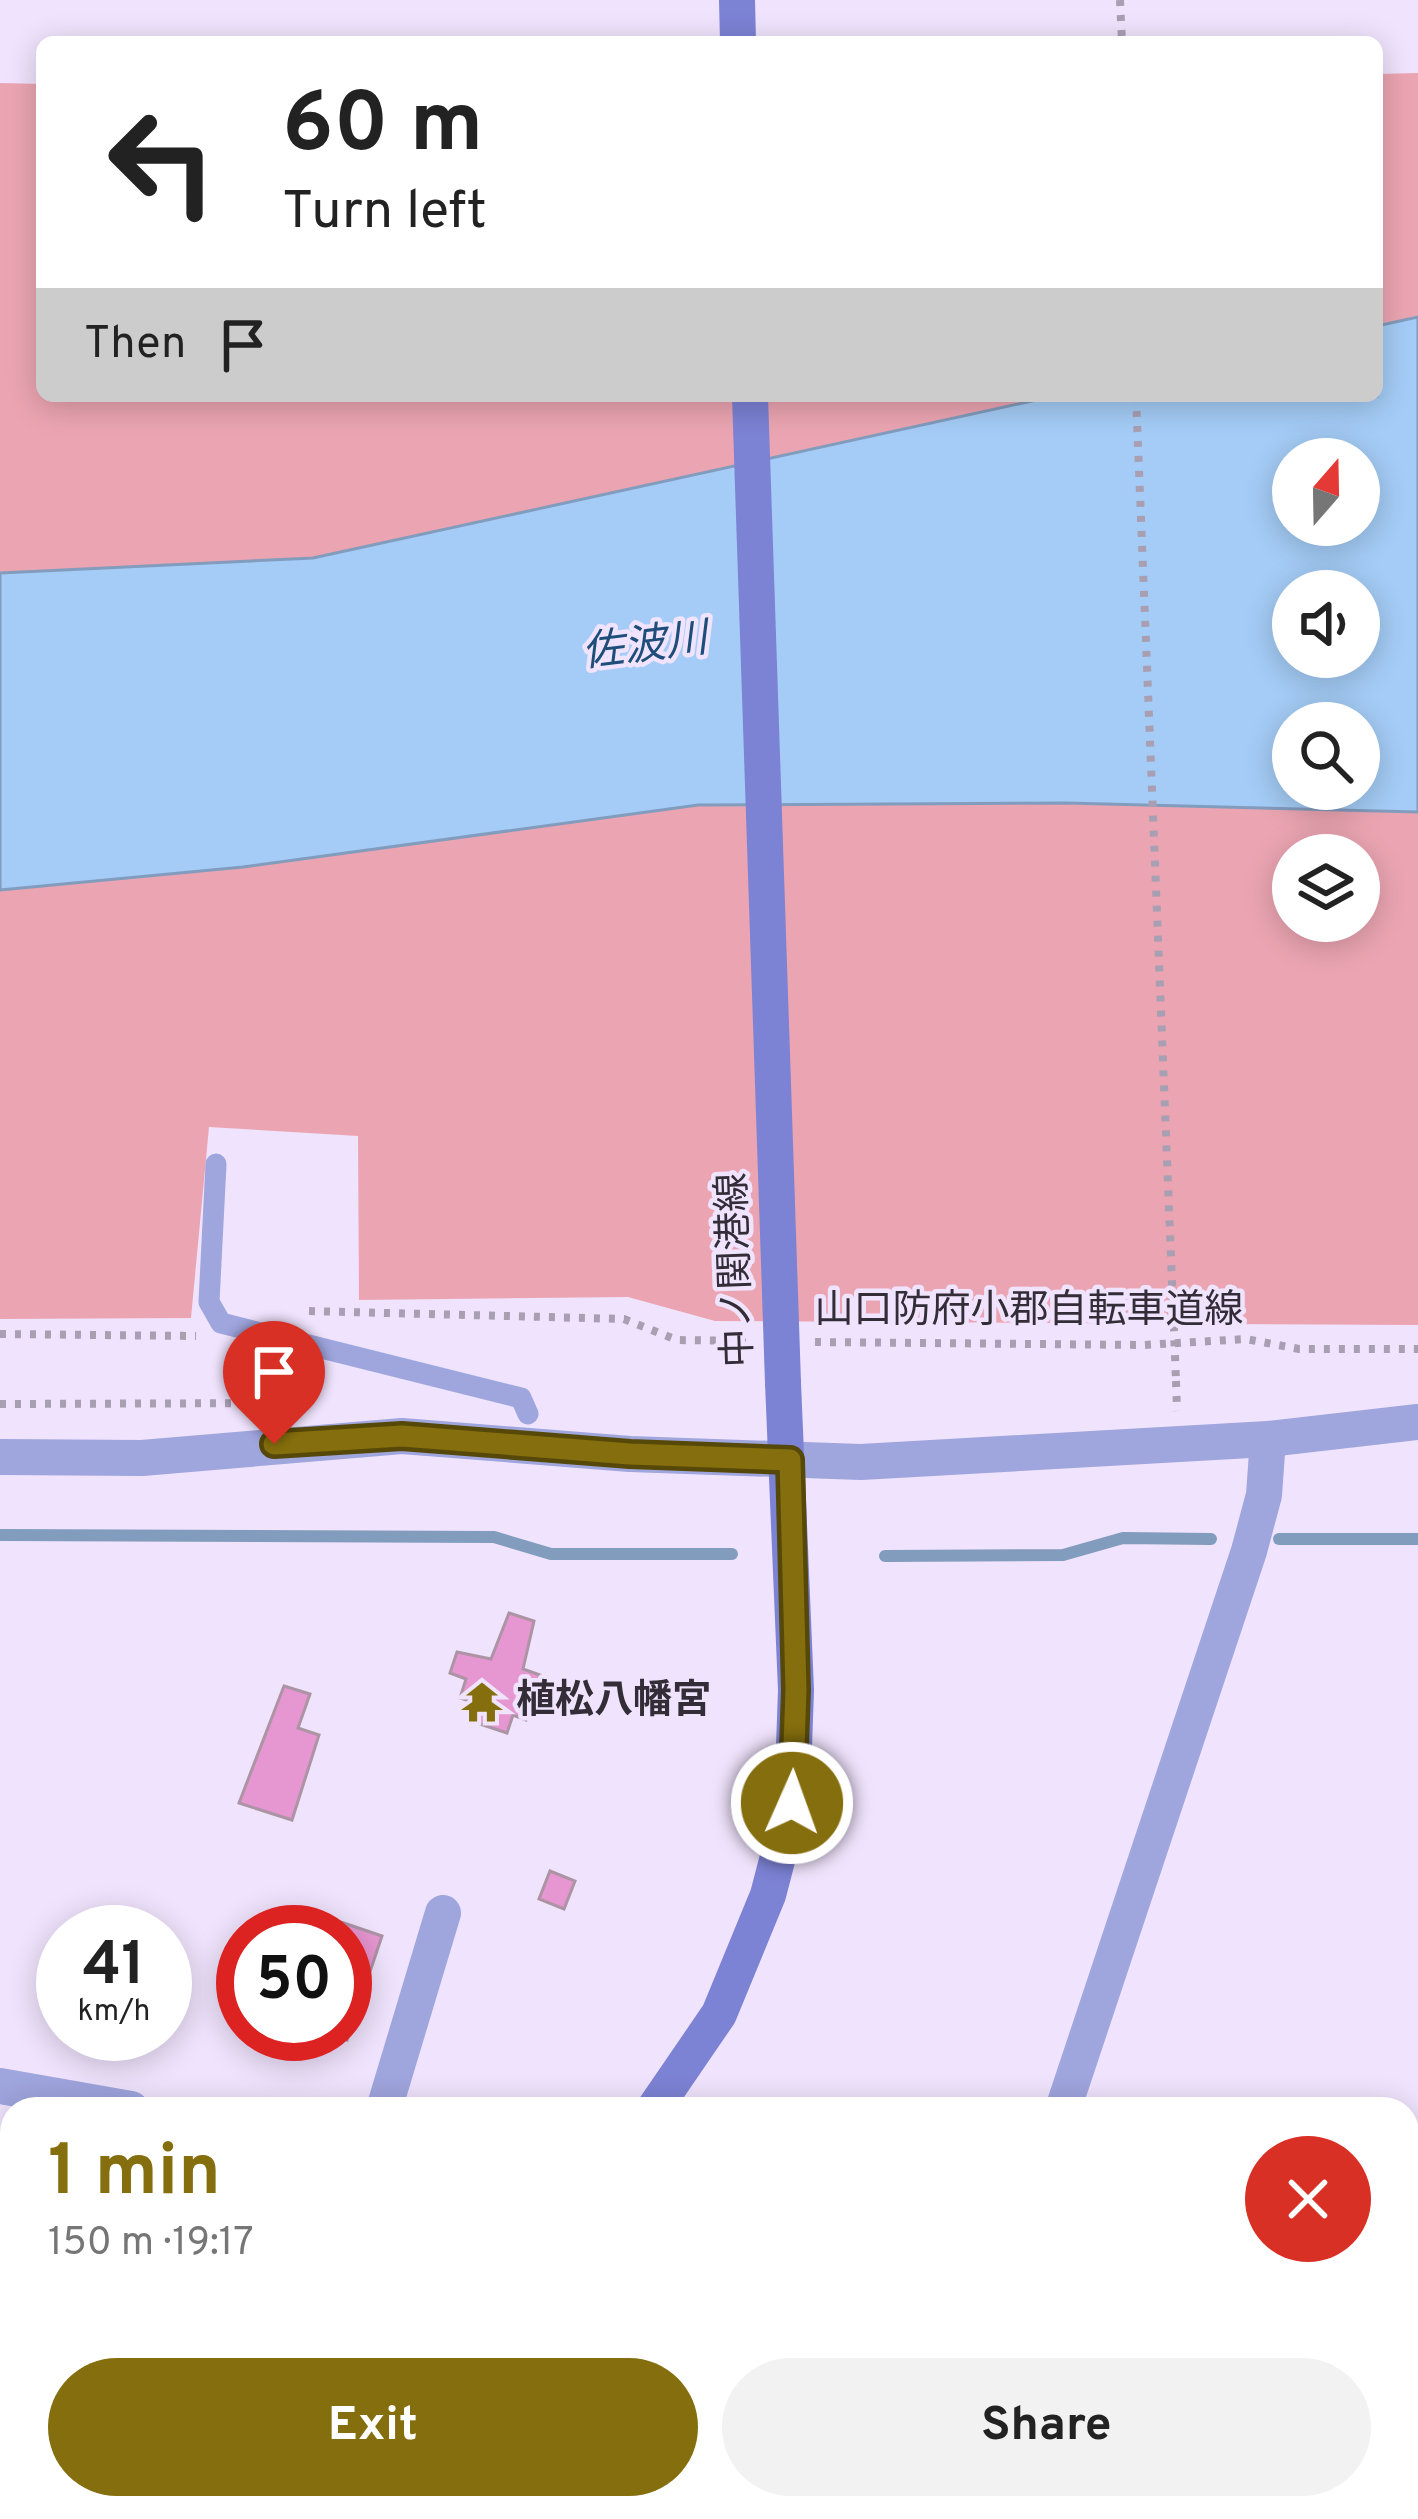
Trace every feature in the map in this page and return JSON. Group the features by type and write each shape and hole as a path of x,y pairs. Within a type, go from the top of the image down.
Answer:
{"main road":[{"path":"736,0 738,36"},
{"name":"中ノ関港線","path":"662,2097 719,2014 767,1895 792,1803 796,1690 790,1460 783,1383 750,402"}],"street":[{"path":"0,1456 142,1458 537,1429 630,1454 861,1462 1268,1439 1418,1422"},
{"path":"1068,2097 1249,1551 1264,1496 1268,1439"},
{"path":"388,2097 443,1913"},
{"path":"0,2086 62,2097"}],"lane":[{"path":"216,1164 209,1302 221,1323 521,1398 537,1429"}],"path":[{"path":"1120,0 1122,36"},
{"path":"1136,402 1177,1412"},
{"name":"山口防府小郡自転車道線","path":"0,1334 201,1336 245,1329 293,1311 624,1319 677,1340 770,1341"},
{"name":"山口防府小郡自転車道線","path":"794,1342 1144,1346 1246,1339 1299,1349 1418,1348"},
{"path":"0,1404 328,1405"}],"shaded area":[{"path":"1418,73 1418,317 1383,325 1383,74"},
{"path":"0,83 36,84 36,402 1028,402 313,558 0,573"},
{"path":"1066,803 1418,812 1418,1325 715,1321 628,1297 359,1300 358,1136 209,1127 191,1318 0,1319 0,890 243,867 698,805"}],"water":[{"name":"佐波川","path":"1418,317 1418,812 1340,810 1380,810 1380,702 1272,702 1272,808 1066,803 698,805 243,867 0,890 0,573 313,558 1028,402 1383,402 1383,325"}],"building":[{"path":"509,1613 534,1621 523,1669 540,1675 526,1720 513,1715 507,1733 474,1722 479,1704 460,1698 466,1679 450,1673 457,1652 491,1659"},
{"path":"284,1686 310,1694 298,1728 319,1735 292,1820 239,1803"},
{"path":"550,1871 575,1881 564,1909 539,1899"},
{"path":"372,1933 382,1936 372,1966"}],"waterway":[{"path":"0,1535 494,1537 551,1554 732,1554"},
{"path":"885,1556 1063,1555 1123,1538 1211,1539"},
{"path":"1279,1539 1418,1539"}],"place":[{"name":"植松八幡宮","path":"482,1702"}],"route":[{"path":"274,1444 402,1436 630,1454 790,1460 796,1690 792,1803"}]}
